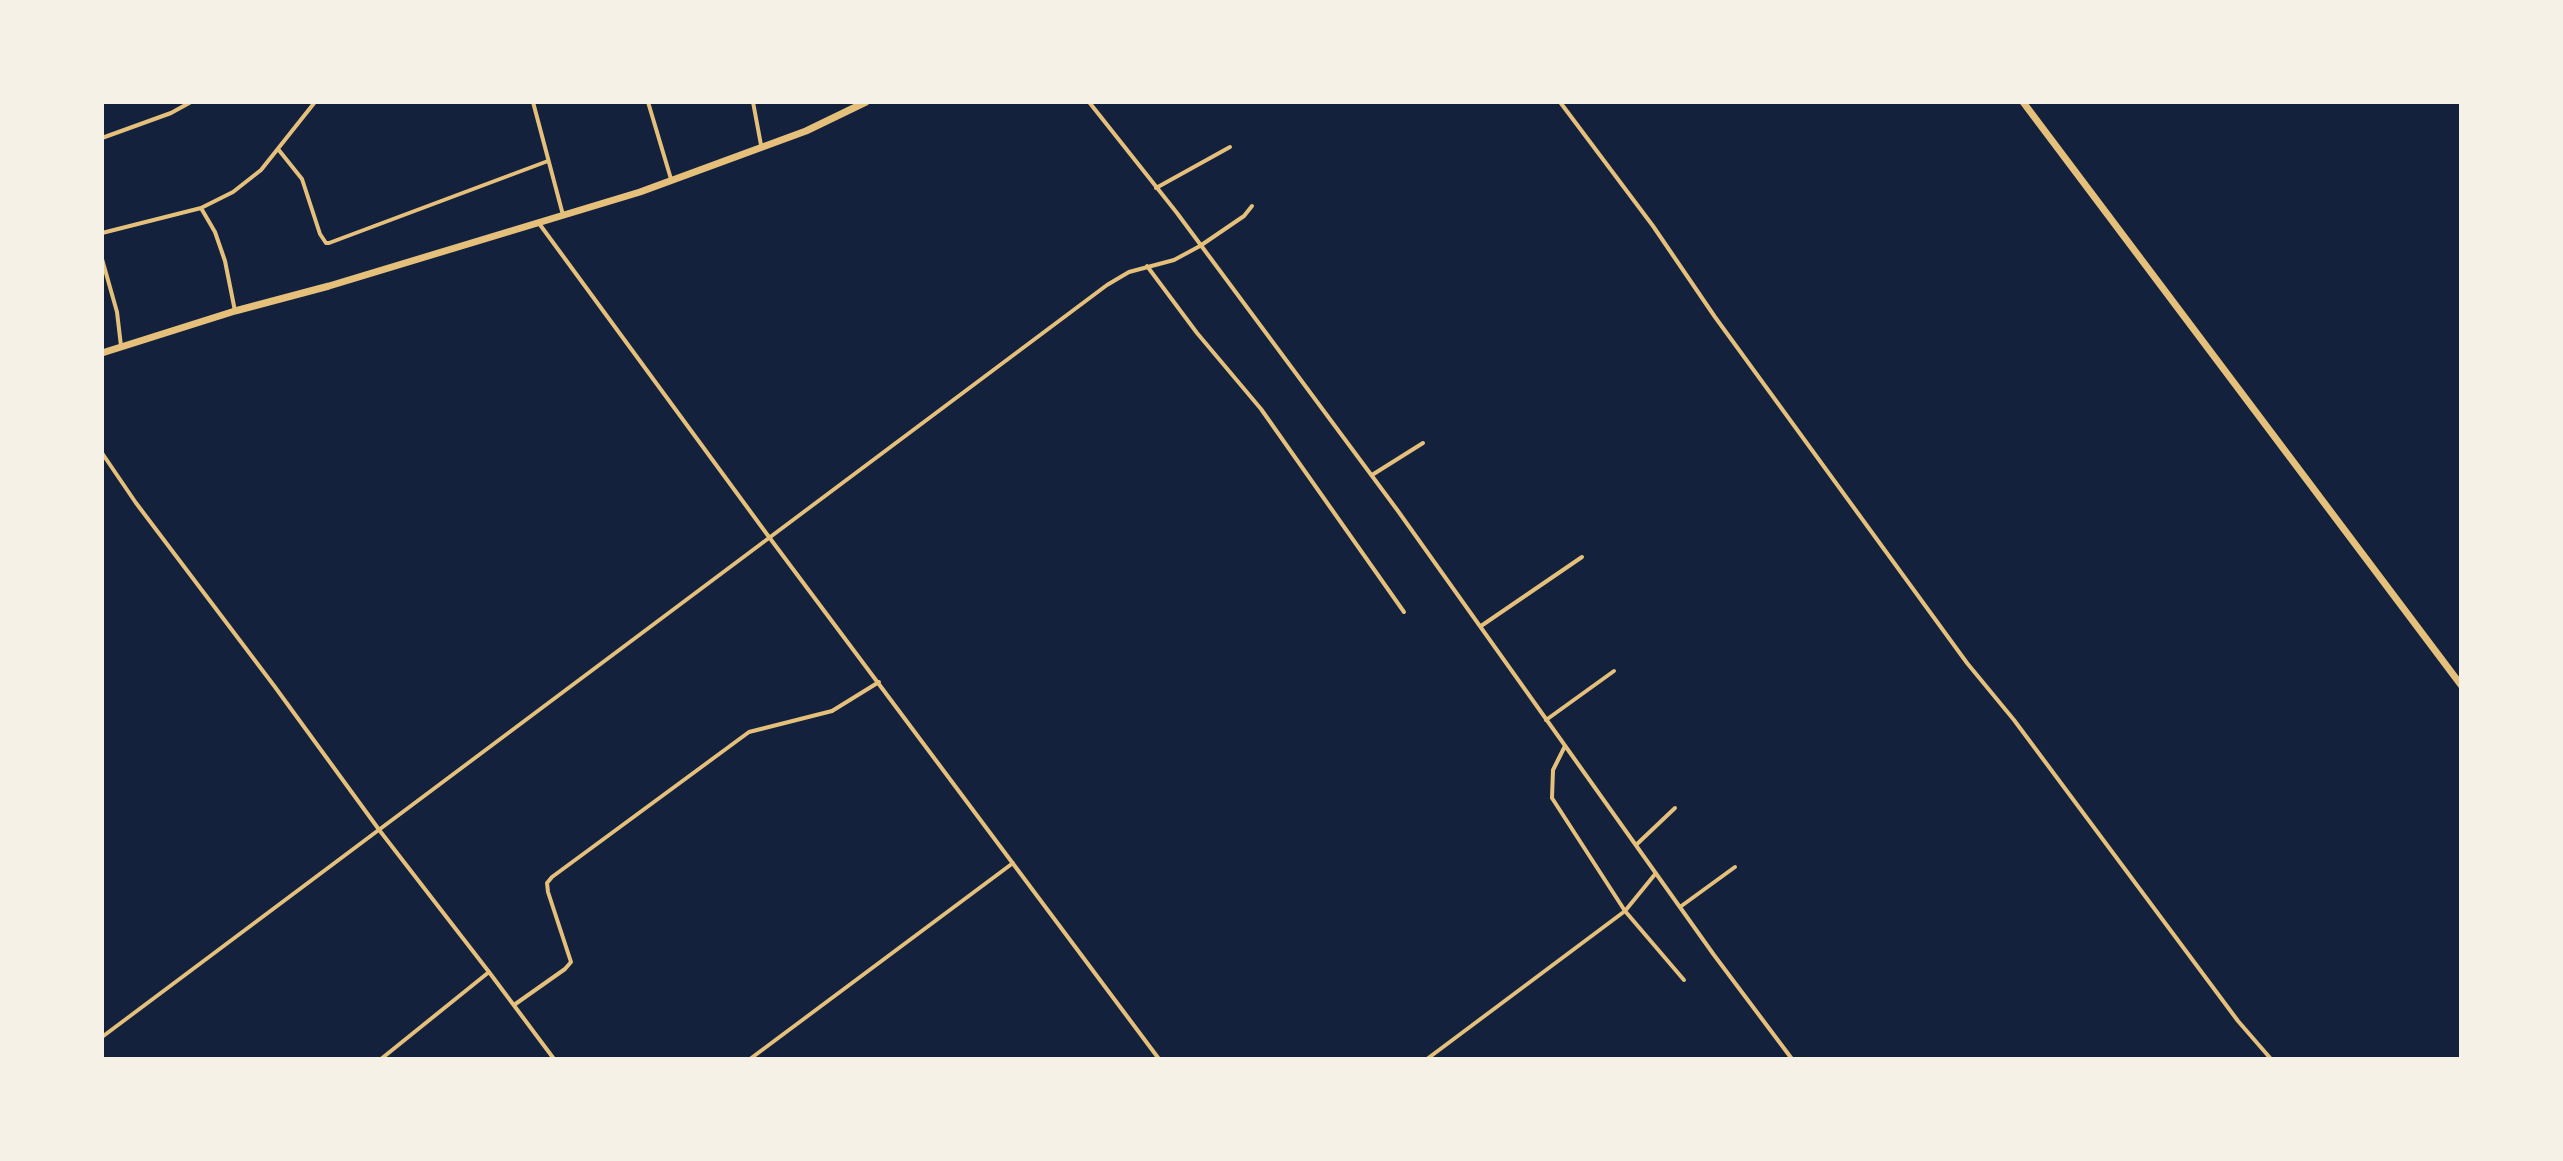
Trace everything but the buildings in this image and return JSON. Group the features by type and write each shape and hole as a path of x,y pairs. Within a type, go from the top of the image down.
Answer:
{"highway":[{"path":"102,353 672,181 806,131 866,102"},
{"path":"2023,102 2461,685"}],"street":[{"path":"102,138 171,113 191,102"},
{"path":"102,233 201,208 233,192 261,170 315,102"},
{"path":"533,102 563,215"},
{"path":"648,102 672,181"},
{"path":"753,102 762,148"},
{"path":"1089,102 1372,475 1792,1059"},
{"path":"1560,102 1653,226 1715,317 1967,663 2014,720 2238,1021 2271,1059"},
{"path":"1156,188 1230,147"},
{"path":"278,149 302,179 320,234 329,243 548,161"},
{"path":"102,1037 1107,285 1129,272 1174,260 1200,246 1244,216 1252,206"},
{"path":"201,208 215,232 225,261 235,311"},
{"path":"538,222 1159,1059"},
{"path":"102,259 117,312 121,347"},
{"path":"1147,266 1197,333 1261,409 1404,612"},
{"path":"1372,475 1423,443"},
{"path":"102,453 380,831 554,1059"},
{"path":"1481,626 1582,557"},
{"path":"1546,720 1614,671"},
{"path":"514,1005 571,962 548,892 547,883 552,877 749,732 832,711 879,682"},
{"path":"1565,746 1553,770 1552,798 1625,911 1684,980"},
{"path":"1636,845 1675,808"},
{"path":"750,1059 1013,863"},
{"path":"1680,907 1735,867"},
{"path":"1427,1059 1625,911 1656,873"},
{"path":"381,1059 489,972"}]}
